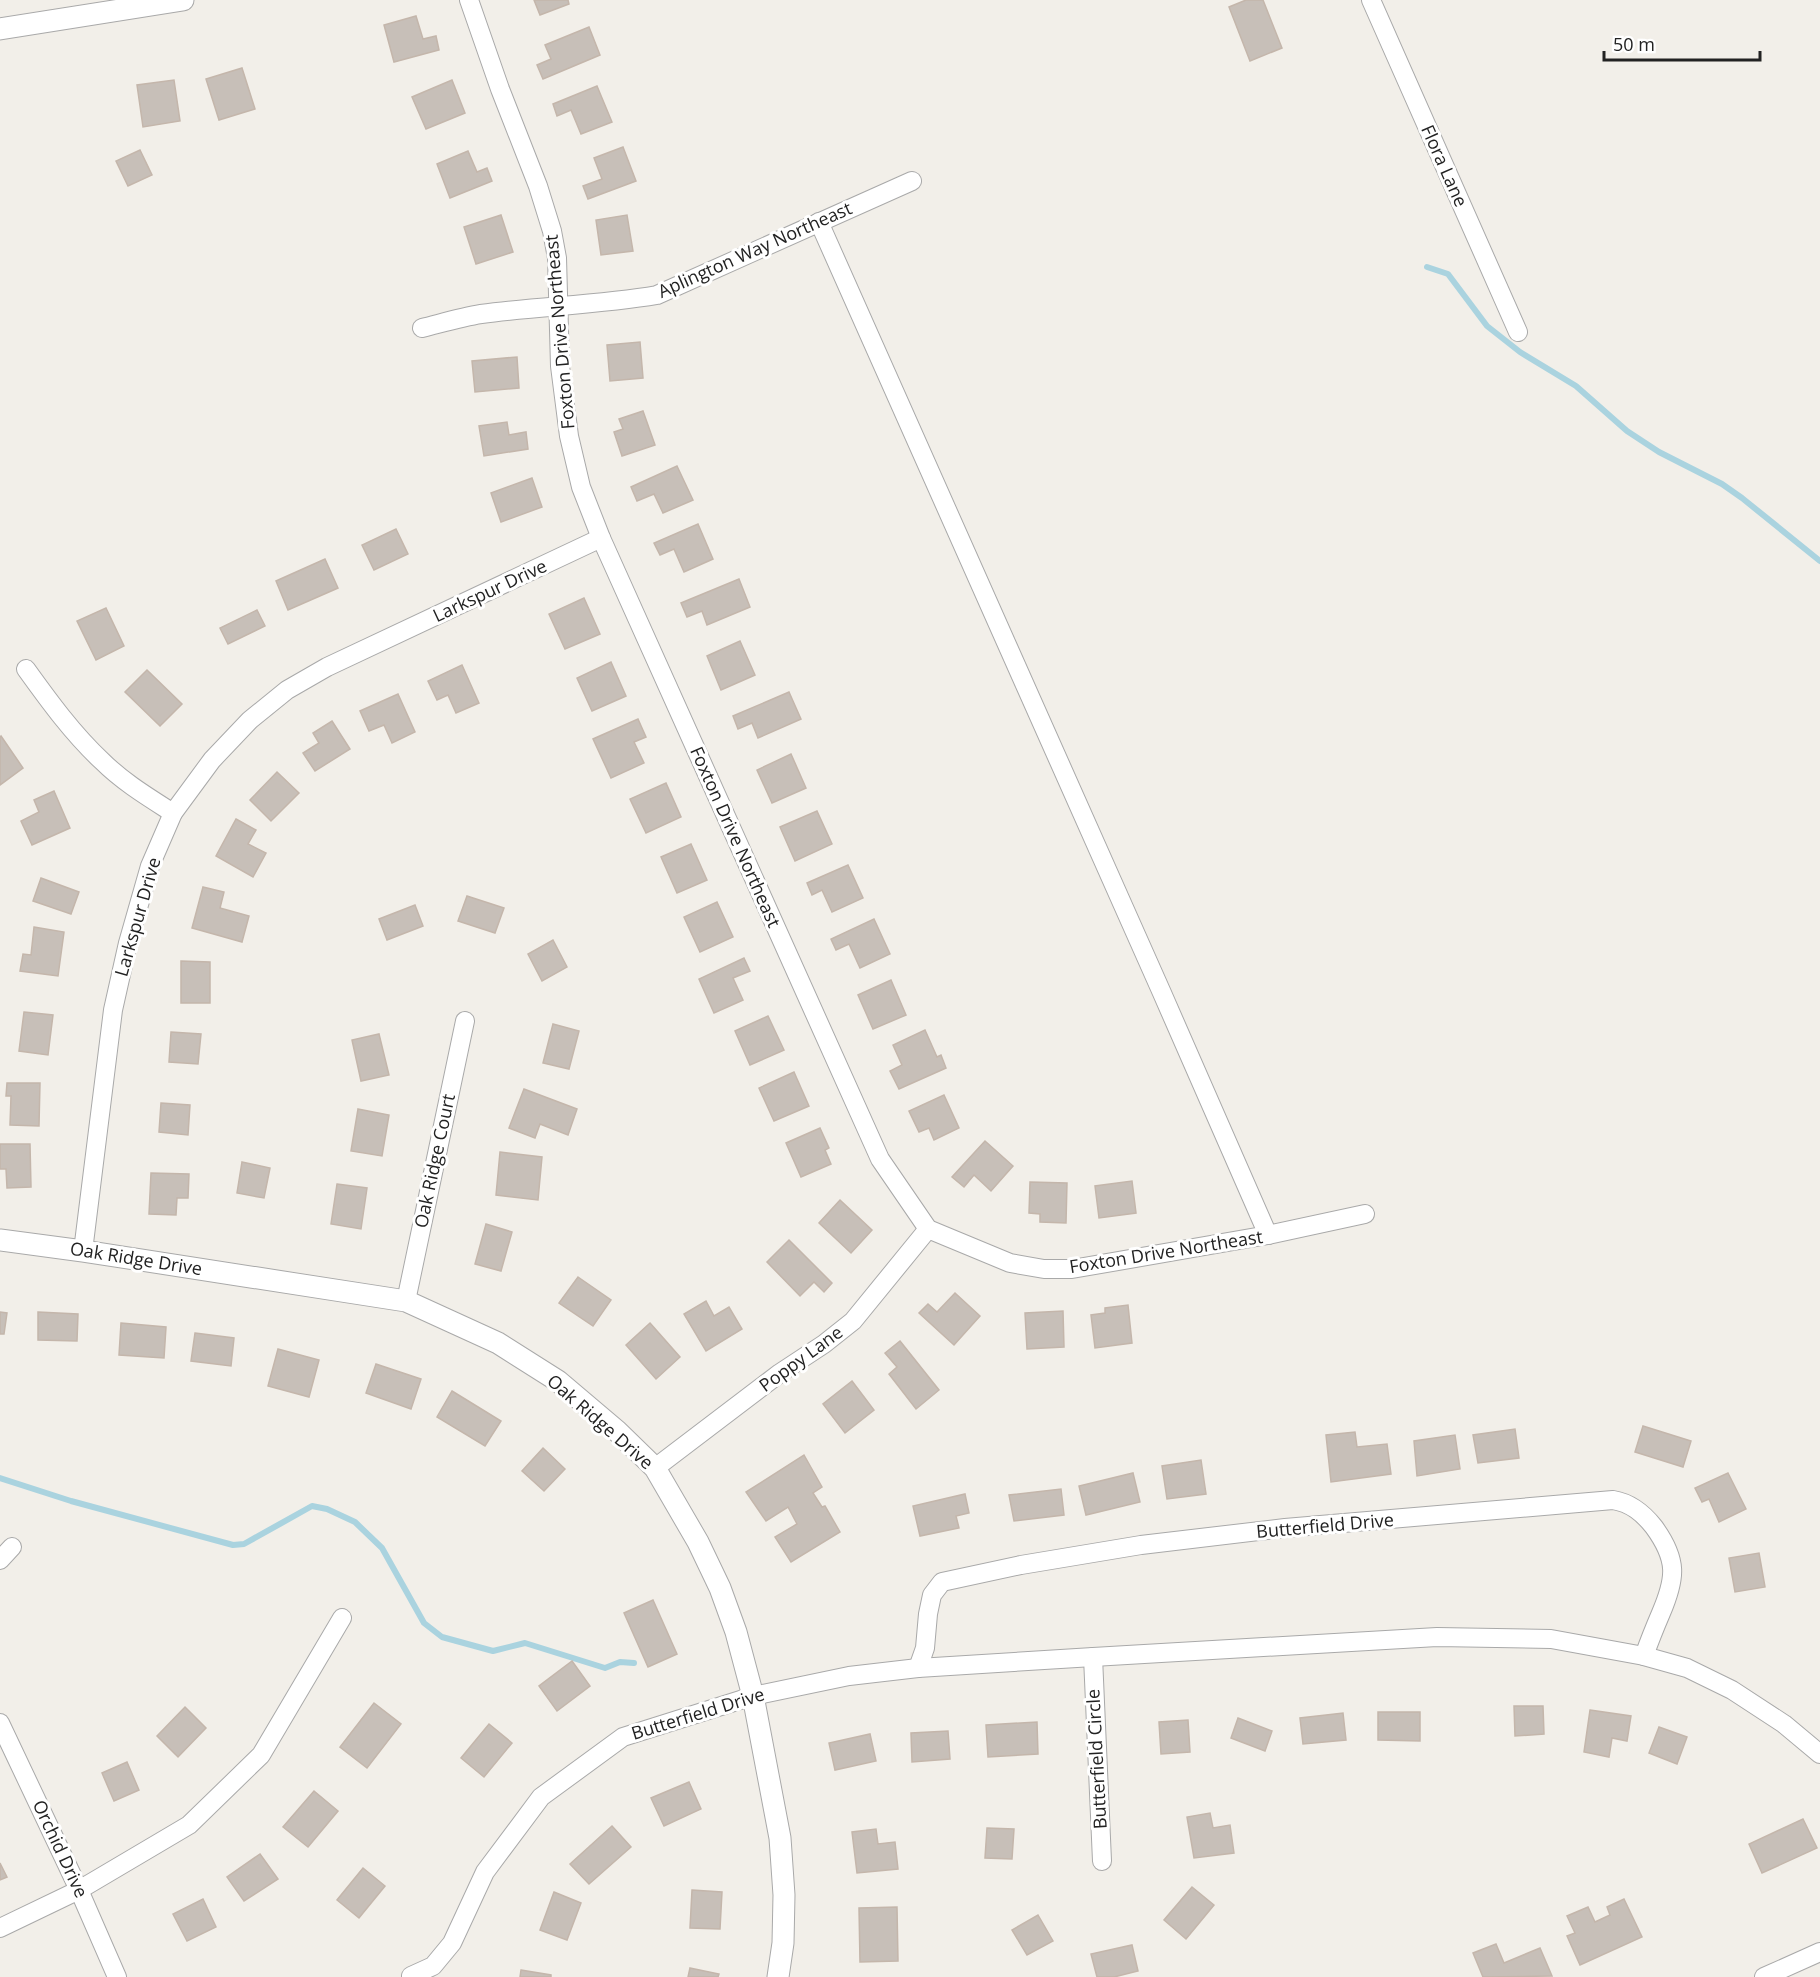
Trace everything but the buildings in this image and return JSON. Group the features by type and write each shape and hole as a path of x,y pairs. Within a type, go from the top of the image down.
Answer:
{"street":[{"path":"0,29 183,0"},
{"name":"Foxton Drive Northeast","path":"469,0 500,89 538,186 552,231 557,258 560,366 569,436 581,487 601,538 880,1159 928,1228 1010,1263 1044,1269 1072,1269 1268,1235 1365,1214"},
{"name":"Flora Lane","path":"1371,0 1518,332"},
{"name":"Aplington Way Northeast","path":"422,328 479,315 558,305 620,302 657,295 912,181"},
{"path":"819,222 1153,971 1268,1235"},
{"name":"Larkspur Drive","path":"82,1251 113,1010 128,943 150,866 173,813 212,760 250,720 287,690 327,667 601,538"},
{"path":"26,669 56,710 102,762 138,791 173,813"},
{"name":"Oak Ridge Court","path":"405,1301 465,1021"},
{"name":"Poppy Lane","path":"655,1468 853,1321 928,1228"},
{"name":"Oak Ridge Drive","path":"0,1240 405,1301 498,1343 558,1381 617,1431 655,1468 698,1542 720,1588 736,1632 753,1696 780,1838 784,1895 783,1943 778,1977"},
{"name":"Butterfield Drive","path":"918,1668 925,1648 932,1595 942,1582 1021,1565 1142,1545 1285,1528 1613,1500 1622,1502 1647,1518 1668,1551 1673,1570 1668,1596 1644,1656"},
{"path":"0,1928 79,1890 189,1825 261,1755 342,1618"},
{"name":"Butterfield Drive","path":"411,1976 432,1966 452,1943 485,1872 541,1797 623,1737 753,1696 849,1676 918,1668 1437,1636 1551,1639 1644,1656 1688,1668 1732,1690 1784,1724 1820,1754"},
{"name":"Butterfield Circle","path":"1093,1657 1102,1860"},
{"name":"Orchid Drive","path":"0,1723 79,1890 117,1977"},
{"path":"1764,1977 1820,1952"}],"waterway":[{"path":"1427,267 1448,274 1487,326 1520,352 1576,386 1627,431 1659,452 1722,484 1820,561"},
{"path":"0,1478 71,1501 233,1545 244,1544 312,1506 327,1509 355,1522 382,1548 424,1623 442,1637 493,1651 525,1643 605,1668 620,1662 634,1663"}]}
